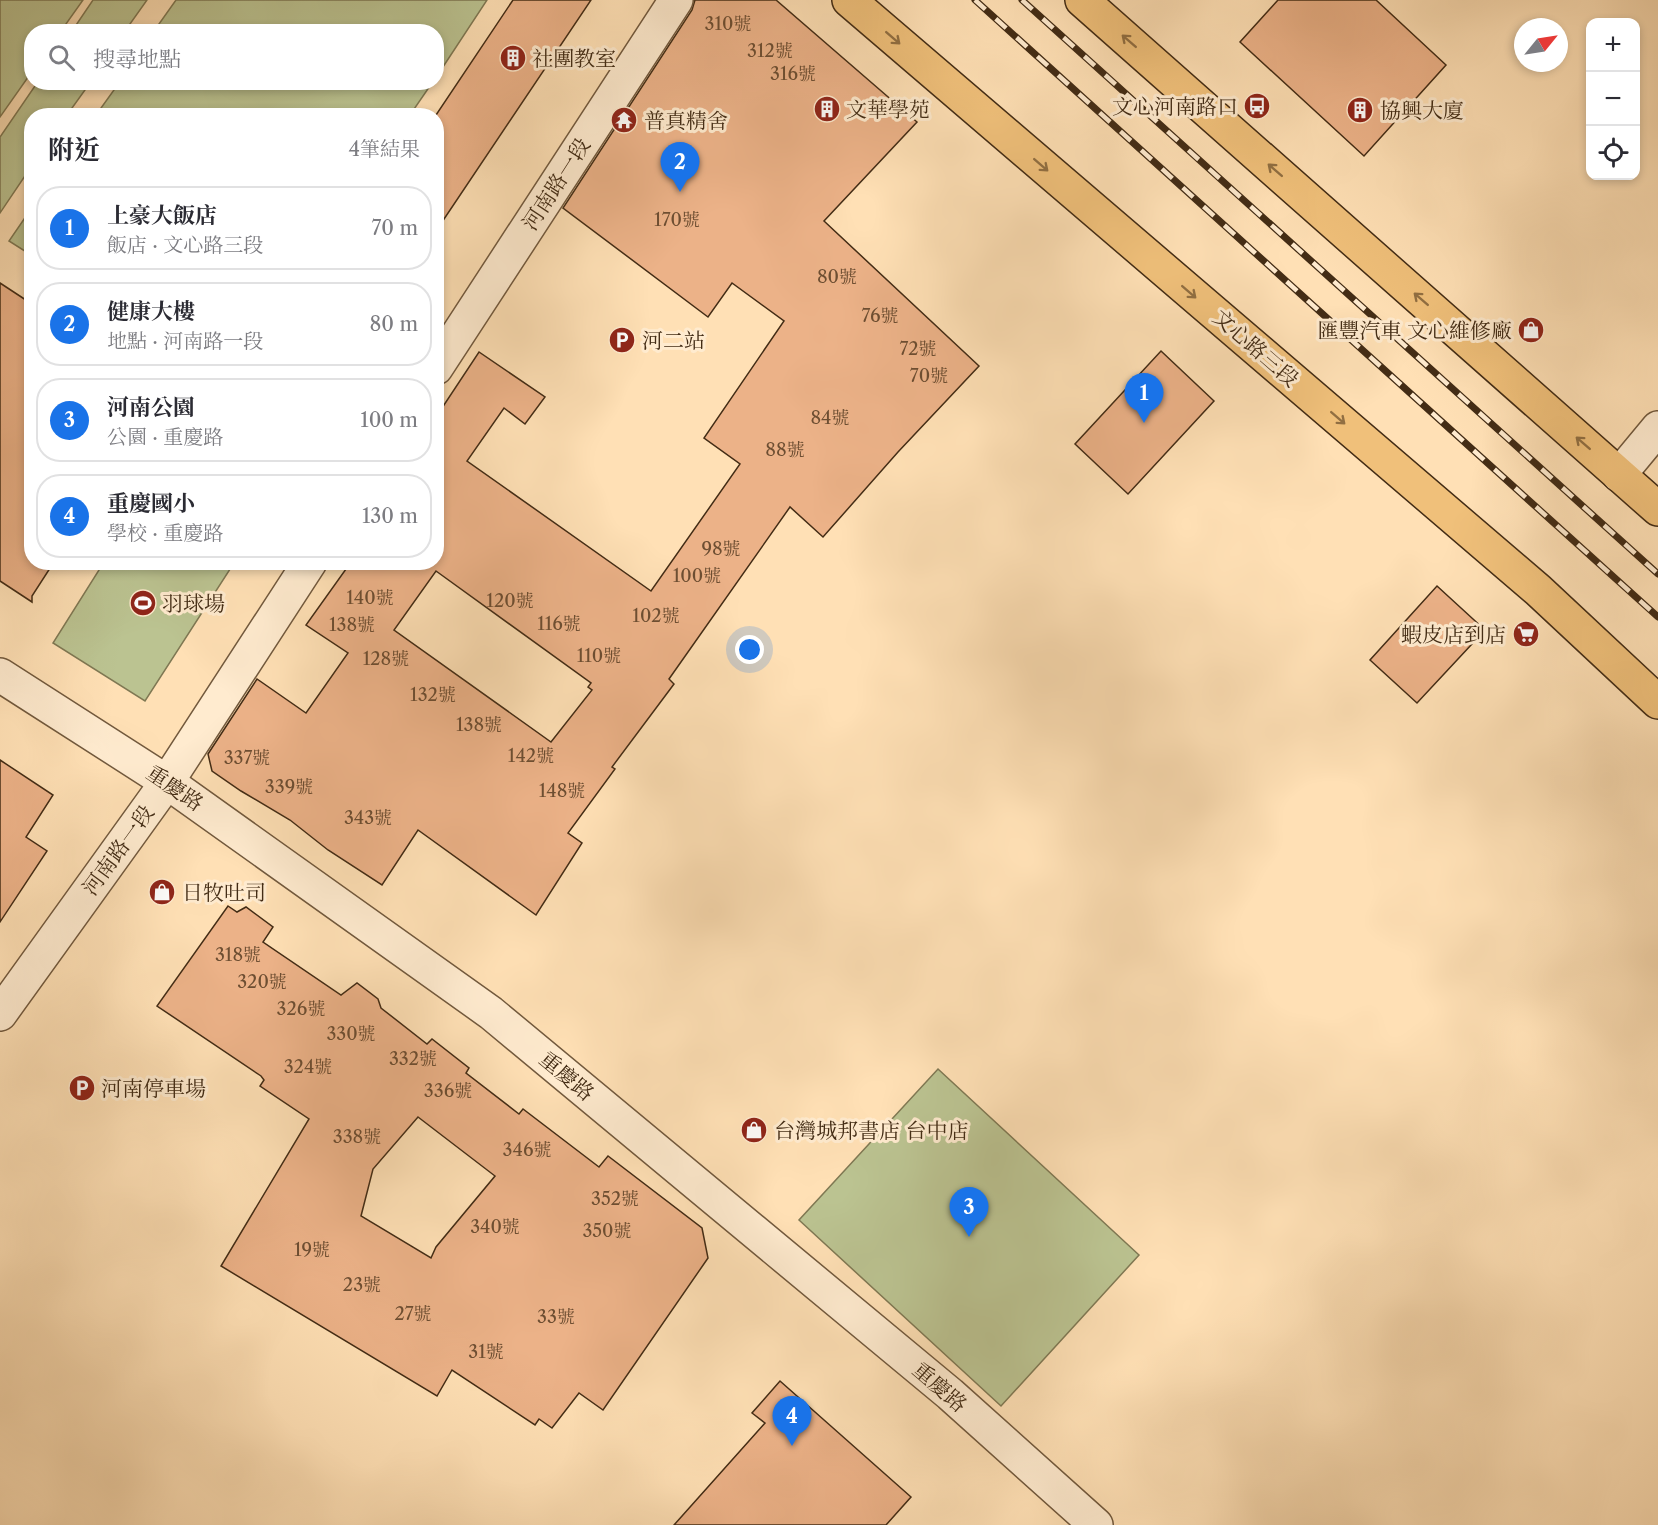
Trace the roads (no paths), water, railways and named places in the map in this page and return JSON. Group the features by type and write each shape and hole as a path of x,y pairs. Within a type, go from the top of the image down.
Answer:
{"main road":[{"name":"文心路三段","path":"849,0 1538,590 1658,702"},
{"path":"1082,0 1658,509"}],"street":[{"name":"河南路一段","path":"444,356 676,0"},
{"path":"1619,475 1658,428"},
{"name":"河南路一段","path":"0,1014 167,782 305,570"},
{"name":"重慶路","path":"0,675 167,782 491,1013 950,1394 1096,1525"}],"railway":[{"path":"975,0 1658,617"},
{"path":"1022,0 1658,574"}],"place":[{"name":"社團教室","path":"513,58"},
{"name":"文心河南路口","path":"1257,106"},
{"name":"文華學苑","path":"827,109"},
{"name":"協興大廈","path":"1360,110"},
{"name":"普真精舍","path":"624,120"},
{"name":"健康大樓","path":"680,192"},
{"name":"匯豐汽車 文心維修廠","path":"1531,330"},
{"name":"河二站","path":"622,340"},
{"name":"上豪大飯店","path":"1144,423"},
{"name":"羽球場","path":"143,603"},
{"name":"蝦皮店到店","path":"1526,634"},
{"name":"日牧吐司","path":"162,892"},
{"name":"河南停車場","path":"82,1088"},
{"name":"台灣城邦書店 台中店","path":"754,1130"},
{"name":"河南公園","path":"969,1237"},
{"name":"重慶國小","path":"792,1446"}]}
